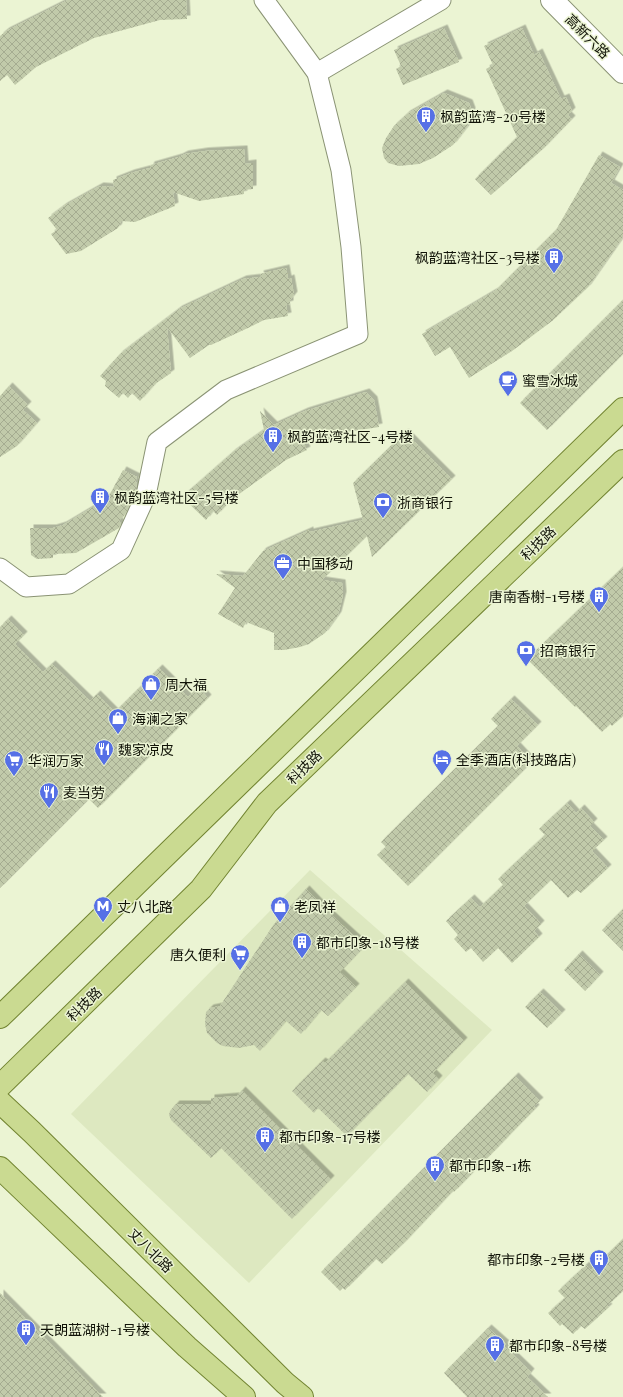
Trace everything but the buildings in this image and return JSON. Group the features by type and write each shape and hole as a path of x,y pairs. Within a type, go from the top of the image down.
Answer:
{"main road":[{"path":"0,1017 623,409"},
{"name":"科技路","path":"0,1086 200,889 267,803 623,461"},
{"name":"丈八北路","path":"0,1102 38,1137 285,1383 302,1397"},
{"path":"0,1168 187,1347 244,1397"}],"street":[{"path":"0,568 26,587 69,584 121,550 146,495 157,442 226,390 358,334 351,247 341,170 316,73 264,0"},
{"path":"316,73 441,0"},
{"name":"高新六路","path":"552,0 623,72"}],"shaded area":[{"path":"310,870 492,1030 249,1283 71,1114"}],"place":[{"name":"枫韵蓝湾-20号楼","path":"426,133"},
{"name":"枫韵蓝湾社区-3号楼","path":"554,274"},
{"name":"蜜雪冰城","path":"508,397"},
{"name":"枫韵蓝湾社区-4号楼","path":"273,453"},
{"name":"枫韵蓝湾社区-5号楼","path":"100,514"},
{"name":"浙商银行","path":"383,519"},
{"name":"中国移动","path":"283,580"},
{"name":"唐南香榭-1号楼","path":"599,613"},
{"name":"招商银行","path":"526,667"},
{"name":"周大福","path":"151,701"},
{"name":"海澜之家","path":"118,735"},
{"name":"魏家凉皮","path":"104,766"},
{"name":"全季酒店(科技路店)","path":"442,776"},
{"name":"华润万家","path":"14,777"},
{"name":"麦当劳","path":"49,809"},
{"name":"丈八北路","path":"103,923"},
{"name":"老凤祥","path":"280,923"},
{"name":"都市印象-18号楼","path":"302,959"},
{"name":"唐久便利","path":"240,971"},
{"name":"都市印象-17号楼","path":"265,1153"},
{"name":"都市印象-1栋","path":"435,1182"},
{"name":"都市印象-2号楼","path":"599,1276"},
{"name":"天朗蓝湖树-1号楼","path":"26,1346"},
{"name":"都市印象-8号楼","path":"495,1362"}]}
